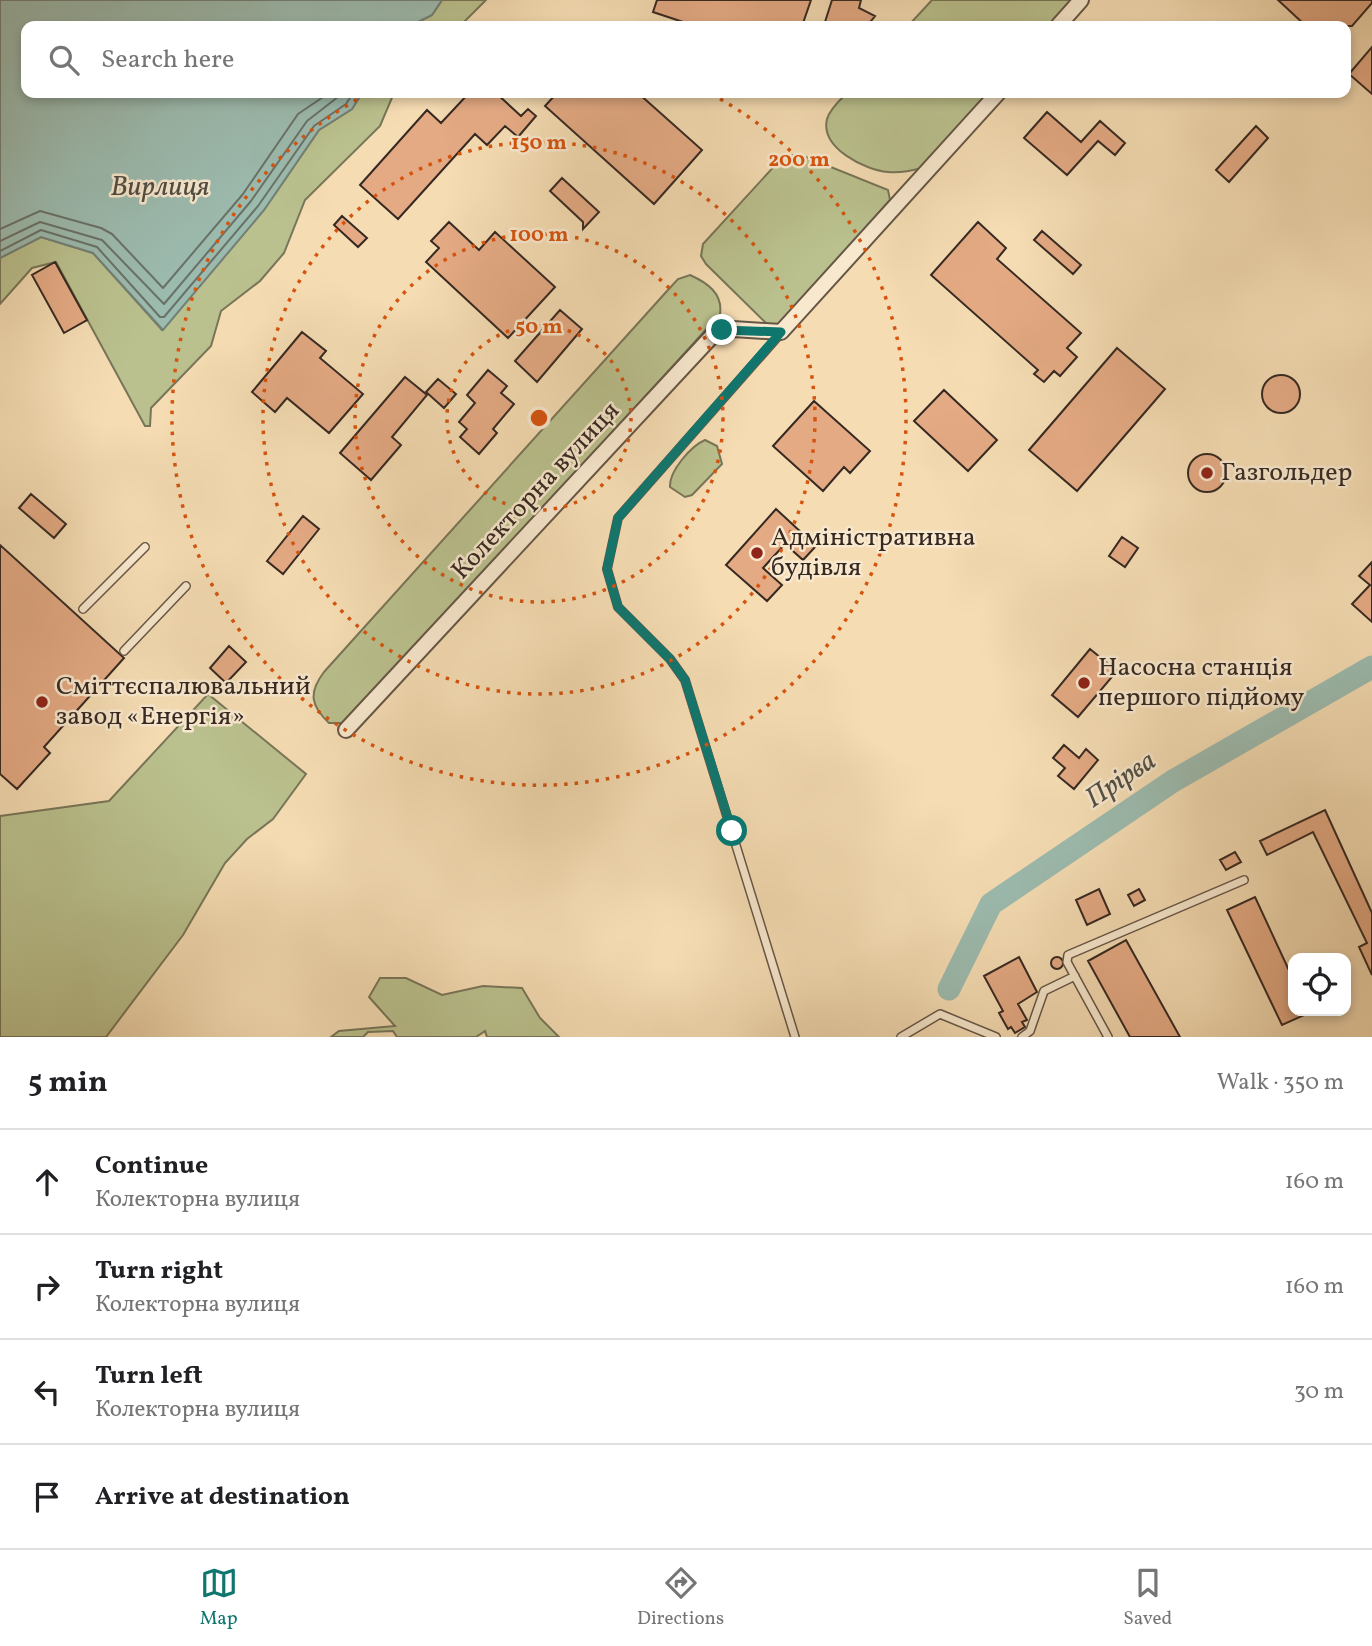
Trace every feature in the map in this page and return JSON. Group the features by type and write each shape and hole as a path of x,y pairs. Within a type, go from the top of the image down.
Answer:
{"street":[{"path":"1062,21 1081,0"},
{"path":"781,332 993,98"},
{"name":"Колекторна вулиця","path":"346,730 713,335 733,329 781,332"}],"lane":[{"path":"781,332 618,518 607,569 618,607 670,659 685,680 795,1037"},
{"path":"83,609 145,547"},
{"path":"124,651 186,586"},
{"path":"1108,1037 1067,962 1068,956 1244,880"},
{"path":"1021,1037 1030,1031 1044,991 1074,976"},
{"path":"901,1037 940,1014 996,1037"}],"green space":[{"path":"442,0 486,0 465,21 420,21 432,15"},
{"path":"932,0 1073,0 1054,21 913,21"},
{"path":"359,98 392,98 380,126 305,200 284,253 260,281 221,311 211,346 151,408 150,426 145,426 56,262 32,268 0,304 0,258 41,237 93,253 162,330 264,210 319,130 352,109"},
{"path":"842,98 985,98 922,168 905,172 868,167 846,156 837,148 827,130 827,119"},
{"path":"793,155 806,157 888,190 890,200 785,319 779,325 768,325 701,256 703,244 779,161"},
{"path":"690,275 703,282 717,295 720,314 365,706 344,723 329,723 318,711 314,699 316,686 324,672 678,279"},
{"path":"705,440 717,446 722,464 692,495 685,497 670,487 673,474 693,448"},
{"path":"208,694 306,774 273,819 247,839 225,863 183,935 106,1037 0,1037 0,816 109,801"},
{"path":"380,978 406,978 442,995 483,986 522,988 540,1018 559,1037 487,1037 485,1031 476,1037 397,1037 393,1031 368,1032 363,1037 331,1037 339,1031 395,1026 369,997"}],"water":[{"name":"Вирлиця","path":"0,0 442,0 432,15 420,21 21,21 21,98 359,98 352,109 319,130 264,210 163,330 93,253 41,237 0,258"}],"building":[{"path":"657,0 811,0 804,21 680,21 653,12"},
{"path":"832,0 861,0 859,8 875,16 871,21 825,21"},
{"path":"1278,0 1372,0 1352,26 1351,21 1301,21"},
{"path":"1372,47 1372,94 1351,76 1351,72"},
{"path":"464,98 501,98 521,116 528,109 536,116 518,137 505,126 487,145 475,134 398,219 360,185 427,110 441,123"},
{"path":"552,98 644,98 702,150 654,204 545,106"},
{"path":"1047,112 1081,142 1100,121 1125,143 1115,155 1098,141 1067,175 1024,138"},
{"path":"1256,126 1268,138 1229,182 1216,170"},
{"path":"562,178 599,212 583,229 583,222 550,191"},
{"path":"342,216 367,238 358,247 334,225"},
{"path":"449,222 479,250 495,232 555,287 508,338 426,262 439,248 431,241"},
{"path":"978,222 1006,248 997,259 1081,333 1067,348 1077,357 1060,376 1054,371 1044,382 1034,374 1038,370 931,275"},
{"path":"1042,231 1081,265 1073,274 1034,240"},
{"path":"55,262 87,320 64,333 32,275"},
{"path":"560,310 582,329 537,382 515,361"},
{"path":"302,332 326,351 320,358 363,394 329,433 287,398 275,412 252,392"},
{"path":"1117,348 1165,389 1077,491 1029,450"},
{"path":"488,370 507,386 501,393 514,404 493,429 497,433 479,454 460,437 467,429 459,422 475,403 467,395"},
{"name":"Газгольдер","path":"1281,375 1294,381 1300,394 1294,407 1281,413 1268,407 1262,394 1268,381"},
{"path":"405,377 427,395 392,437 401,445 371,480 340,453"},
{"path":"438,379 456,394 444,408 426,392"},
{"path":"944,390 997,440 968,471 914,421"},
{"path":"814,401 870,451 850,473 844,467 823,491 773,446"},
{"name":"Газгольдер","path":"1207,454 1220,460 1226,473 1220,486 1207,492 1194,486 1188,473 1194,460"},
{"path":"31,494 66,524 54,538 19,508"},
{"name":"Адміністративна будівля","path":"776,509 816,546 803,560 785,544 763,568 782,585 767,601 726,565"},
{"path":"303,516 319,529 283,574 267,561"},
{"path":"1122,537 1138,548 1125,567 1109,556"},
{"name":"Сміттєспалювальний завод «Енергія»","path":"0,545 124,658 44,747 50,753 17,789 0,774"},
{"path":"1372,562 1372,622 1352,604 1370,585 1359,576"},
{"path":"229,646 246,662 226,683 210,668"},
{"name":"Насосна станція першого підйому","path":"1090,649 1117,671 1078,717 1052,695"},
{"path":"1064,745 1079,758 1086,749 1098,760 1074,789 1058,776 1065,768 1053,758"},
{"path":"1325,810 1372,913 1372,975 1359,947 1367,943 1313,832 1267,855 1260,841"},
{"path":"1235,852 1241,862 1226,870 1220,860"},
{"path":"1099,889 1110,914 1087,925 1076,900"},
{"path":"1139,889 1145,900 1134,906 1128,895"},
{"path":"1255,897 1288,968 1288,1016 1302,1016 1282,1025 1227,910"},
{"path":"1126,940 1180,1037 1130,1037 1088,961"},
{"path":"1019,957 1037,992 1018,1004 1027,1020 1022,1022 1025,1027 1015,1033 1011,1027 1008,1029 999,1013 1003,1011 984,976"},
{"path":"1057,957 1063,963 1057,969 1051,963"}],"waterway":[{"name":"Прірва","path":"949,989 991,904 1173,781 1372,667"}],"place":[{"name":"Газгольдер","path":"1207,473"},
{"name":"Адміністративна будівля","path":"757,553"},
{"name":"Насосна станція першого підйому","path":"1084,683"},
{"name":"Сміттєспалювальний завод «Енергія»","path":"42,702"}],"route":[{"path":"722,330 781,332 712,414 618,518 607,569 618,607 670,659 685,680 732,831"}]}
